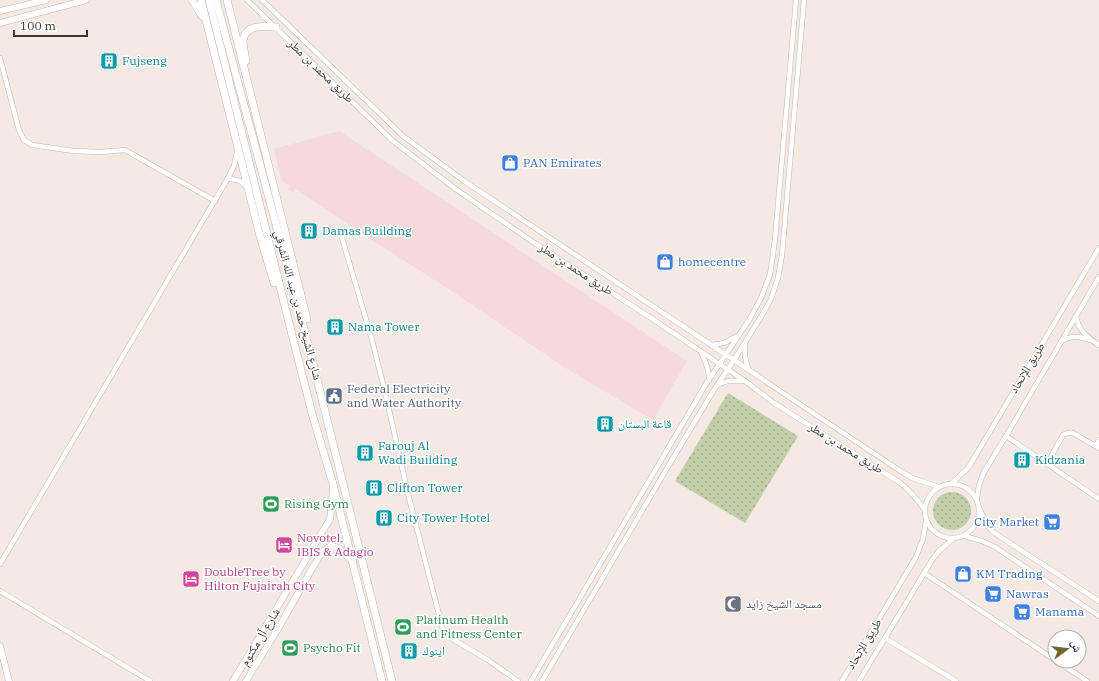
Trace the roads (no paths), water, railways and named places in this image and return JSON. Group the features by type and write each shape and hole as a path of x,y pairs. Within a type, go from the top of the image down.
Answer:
{"highway":[{"path":"192,0 206,23"},
{"path":"201,0 260,236 292,335"},
{"name":"شارع الشيخ حمد بن عبد الله الشرقي","path":"208,0 313,417 333,484 383,681"},
{"name":"شارع الشيخ حمد بن عبد الله الشرقي","path":"216,0 312,359 392,681"},
{"path":"227,0 306,319 313,349 312,359"},
{"path":"247,81 248,71 243,41 245,35 249,30 255,27 276,27"}],"main road":[{"path":"0,11 46,0"},
{"path":"0,23 86,0"},
{"name":"شارع آل مكتوم","path":"233,681 330,519 332,511 333,484"},
{"name":"شارع آل مكتوم","path":"246,681 323,551 328,547 336,547 341,549 353,562"},
{"path":"307,557 312,558 313,567"},
{"path":"0,646 9,681"}],"street":[{"name":"طريق محمد بن مطر","path":"247,0 393,141 457,190 536,244 701,351 774,403 908,488 925,510"},
{"name":"طريق محمد بن مطر","path":"262,0 403,136 464,181 902,472 912,478 939,487"},
{"path":"531,681 709,378 739,336 761,298 770,275 775,239 796,0"},
{"path":"542,681 677,450 771,299 778,278 782,255 804,0"},
{"path":"0,58 19,130 24,140 32,145 74,151 100,152 125,150 215,201"},
{"path":"0,564 215,201 236,162 238,147"},
{"path":"228,178 237,180 248,188"},
{"path":"340,231 372,340 408,494 444,634 488,660 518,681"},
{"name":"طريق اﻹتحاد","path":"951,484 970,465 1099,248"},
{"name":"طريق اﻹتحاد","path":"977,499 979,485 984,472 1099,277"},
{"path":"1076,316 1079,328 1099,345"},
{"path":"712,345 724,343 739,336"},
{"path":"1061,341 1072,336 1092,340"},
{"path":"746,341 744,351 750,371"},
{"path":"701,351 709,371 709,378"},
{"path":"717,384 728,381 745,381"},
{"path":"1047,464 1063,435 1067,433 1073,433 1097,447 1099,440"},
{"path":"1006,436 1099,499"},
{"path":"672,442 677,443 677,450"},
{"path":"979,509 977,522 974,528 964,536 954,539 942,537 937,534 926,521 925,510 927,499 934,490 951,484 957,484 969,489 977,499 979,509 987,525 993,532 1099,601"},
{"name":"طريق اﻹتحاد","path":"842,681 916,557 923,539 926,521"},
{"path":"964,536 982,541 995,547 1099,616"},
{"name":"طريق اﻹتحاد","path":"859,681 932,560 939,550 954,539"},
{"path":"613,541 612,550 617,552"},
{"path":"924,573 1047,654"},
{"path":"0,591 150,681"},
{"path":"568,616 574,619 574,625"},
{"path":"885,638 956,681"},
{"path":"1067,669 1079,679 1087,681"}],"place":[{"name":"Fujseng","path":"109,61"},
{"name":"PAN Emirates","path":"510,163"},
{"name":"Damas Building","path":"309,231"},
{"name":"homecentre","path":"665,262"},
{"name":"Nama Tower","path":"335,327"},
{"name":"Federal Electricity and Water Authority","path":"334,396"},
{"name":"قاعة البستان","path":"605,424"},
{"name":"Farouj Al Wadi Building","path":"365,453"},
{"name":"Kidzania","path":"1022,460"},
{"name":"Clifton Tower","path":"374,488"},
{"name":"Rising Gym","path":"271,504"},
{"name":"City Tower Hotel","path":"384,518"},
{"name":"City Market","path":"1052,522"},
{"name":"Novotel, IBIS & Adagio","path":"284,545"},
{"name":"KM Trading","path":"963,574"},
{"name":"DoubleTree by Hilton Fujairah City","path":"191,579"},
{"name":"Nawras","path":"993,594"},
{"name":"مسجد الشيخ زايد","path":"733,604"},
{"name":"Manama","path":"1022,612"},
{"name":"Platinum Health and Fitness Center","path":"403,627"},
{"name":"Psycho Fit","path":"290,648"},
{"name":"اينوك","path":"409,651"}]}
